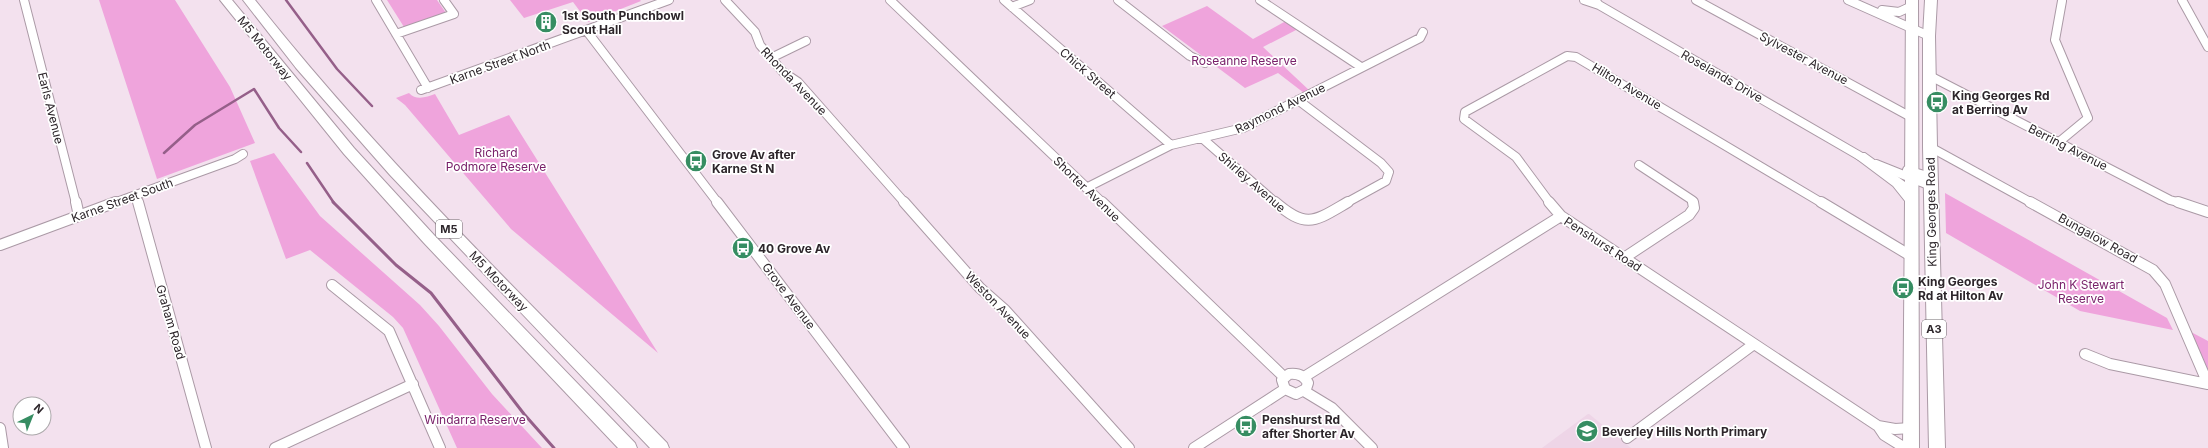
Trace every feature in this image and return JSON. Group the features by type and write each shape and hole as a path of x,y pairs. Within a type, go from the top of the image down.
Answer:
{"highway":[{"name":"M5 Motorway","path":"226,0 358,161 429,239 629,448"},
{"name":"M5 Motorway","path":"249,0 300,65 395,172 661,448"},
{"name":"King Georges Road","path":"1931,0 1929,36 1930,146 1937,448"},
{"name":"King Georges Road","path":"1911,448 1910,198 1912,3"},
{"path":"1860,156 1898,183 1910,198"}],"street":[{"name":"Earls Avenue","path":"24,0 79,216"},
{"path":"376,0 396,34 454,14 444,0"},
{"name":"Karne Street North","path":"396,34 425,89 669,0"},
{"name":"Rhonda Avenue","path":"725,0 755,32 760,45 783,72 798,82 867,161"},
{"name":"Shorter Avenue","path":"890,0 1284,377"},
{"name":"Chick Street","path":"1004,0 1171,145"},
{"path":"1012,7 1030,0"},
{"path":"1118,0 1190,56 1205,63"},
{"path":"1260,0 1361,67"},
{"name":"Roselands Drive","path":"1584,0 1597,2 1846,146 1860,156 1931,182"},
{"name":"Sylvester Avenue","path":"1696,0 1911,117"},
{"path":"1848,0 1929,36"},
{"path":"2182,0 2208,47"},
{"path":"2059,142 2088,118 2055,40 2062,1"},
{"path":"1859,4 1891,12 1899,12 1912,3"},
{"name":"Grove Avenue","path":"586,30 904,448"},
{"name":"Raymond Avenue","path":"1086,188 1171,145 1235,131 1420,38 1423,32"},
{"path":"771,58 806,41"},
{"name":"Hilton Avenue","path":"1561,216 1555,211 1516,157 1464,119 1465,112 1559,60 1567,56 1576,56 1911,256"},
{"name":"Berring Avenue","path":"1930,76 2170,200 2208,212"},
{"name":"Shirley Avenue","path":"1202,138 1288,214 1303,221 1319,219 1386,182 1389,172 1381,162 1298,100"},
{"name":"Roselands Drive","path":"1846,146 1911,175"},
{"name":"Bungalow Road","path":"1930,146 2153,270 2165,284 2208,384"},
{"name":"Karne Street South","path":"0,245 235,159 243,154"},
{"name":"Weston Avenue","path":"867,161 980,288 1005,310 1129,448"},
{"path":"1624,258 1689,214 1694,208 1692,200 1639,165"},
{"name":"Graham Road","path":"136,196 206,448"},
{"name":"Penshurst Road","path":"1304,377 1561,216 1878,426 1895,430 1911,428"},
{"path":"332,285 389,331 440,448"},
{"path":"1628,438 1754,344"},
{"path":"2085,354 2110,364 2208,384"},
{"path":"1304,391 1308,383 1304,377 1293,373 1284,377 1282,383 1285,389 1296,394 1304,391 1312,394 1330,408 1372,448"},
{"path":"275,448 412,384"},
{"path":"1194,448 1285,389"},
{"name":"Penshurst Road","path":"1878,426 1884,435 1905,448"},
{"path":"0,428 3,448"}],"shaded area":[{"name":"Beverley Hills North Primary","path":"1588,414 1631,448 1542,448"}],"green space":[{"path":"99,0 175,0 230,87 255,143 157,179"},
{"path":"387,0 437,0 446,13 404,27"},
{"path":"510,0 641,1 588,22 573,2 524,18"},
{"name":"Roseanne Reserve","path":"1207,6 1253,39 1286,21 1298,29 1263,47 1310,91 1304,93 1278,73 1245,88 1162,26"},
{"name":"Richard Podmore Reserve","path":"409,93 418,98 435,94 459,135 509,115 658,353 511,229 405,105 396,98"},
{"name":"Windarra Reserve","path":"274,153 320,216 420,305 439,326 492,394 542,448 457,448 403,328 393,317 310,250 286,259 250,161"},
{"name":"John K Stewart Reserve","path":"1945,193 2167,318 2173,330 2080,311 1946,233"},
{"path":"2191,332 2208,341 2208,371"}],"waterway":[{"path":"286,0 337,69 372,106"},
{"path":"164,153 195,125 254,89 279,128 301,152"},
{"path":"307,163 334,203"},
{"path":"334,203 396,265 431,293 524,414 554,448"}],"place":[{"name":"1st South Punchbowl Scout Hall","path":"546,22"},
{"name":"King Georges Rd at Berring Av","path":"1937,102"},
{"name":"Grove Av after Karne St N","path":"696,161"},
{"name":"40 Grove Av","path":"743,248"},
{"name":"King Georges Rd at Hilton Av","path":"1903,288"},
{"name":"Penshurst Rd after Shorter Av","path":"1246,426"},
{"name":"Beverley Hills North Primary","path":"1587,431"}]}
